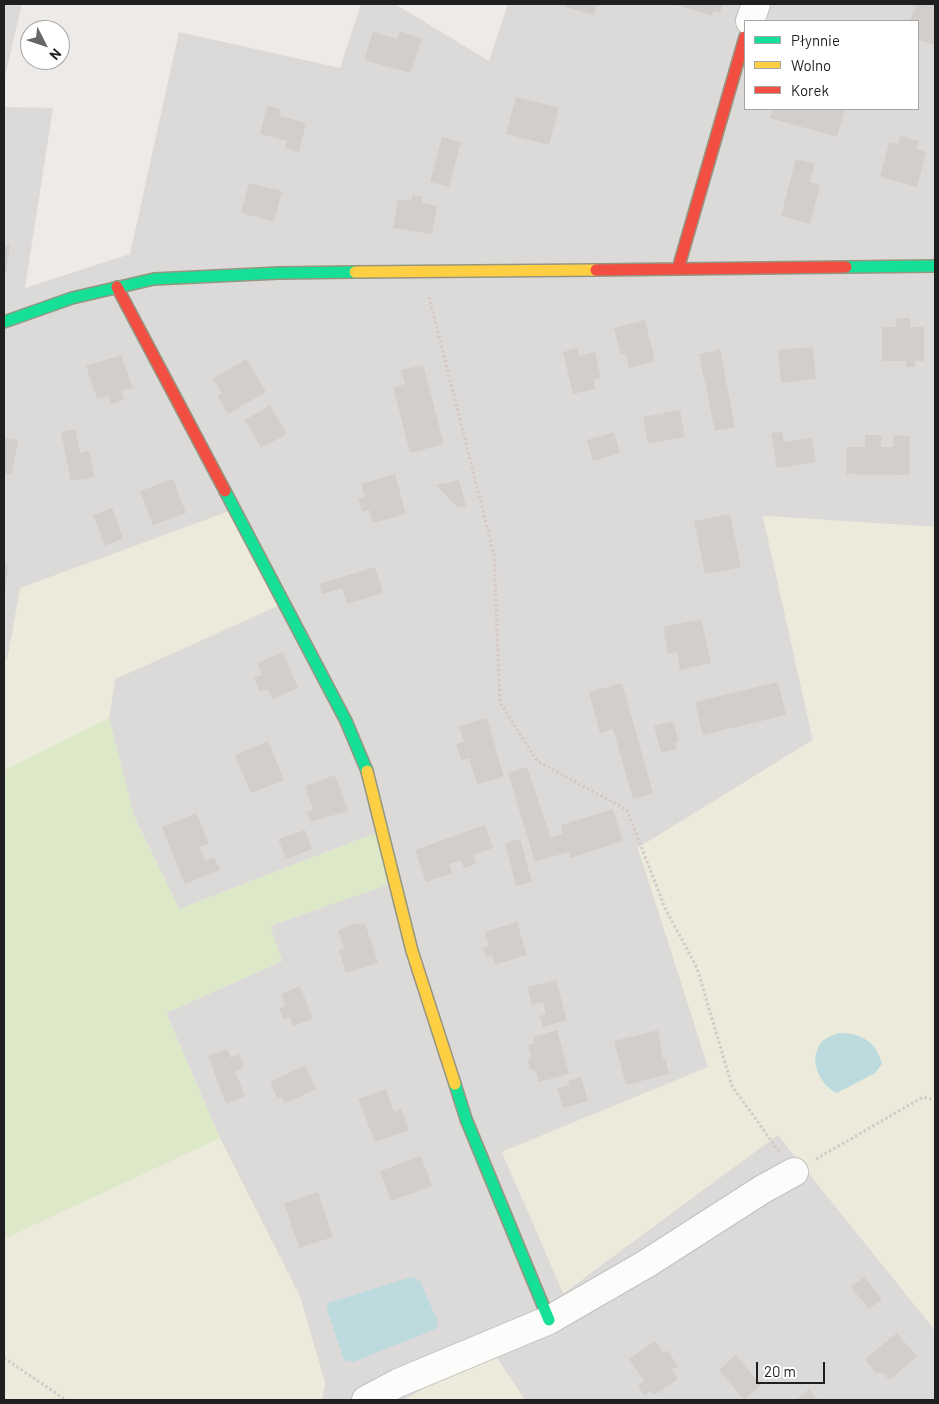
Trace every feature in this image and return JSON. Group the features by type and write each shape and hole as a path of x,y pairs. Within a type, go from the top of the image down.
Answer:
{"street":[{"path":"750,20 756,4"},
{"path":"678,269 744,41"},
{"path":"4,322 72,298 154,280 279,273 935,266"},
{"path":"117,287 346,721 365,765 412,951 466,1118 549,1320"},
{"path":"366,1400 398,1382 549,1320 646,1264 763,1189 794,1172"}],"path":[{"path":"423,272 494,554 500,702 537,761 627,810 665,908 697,968 732,1086 794,1172 923,1096 935,1100"},
{"path":"4,1358 66,1400"}],"shaded area":[{"path":"4,4 22,4 4,81"},
{"path":"361,4 395,4 489,61 508,4 935,4 935,527 763,516 813,740 638,848 709,1067 502,1152 564,1293 777,1134 935,1330 935,1400 525,1400 492,1351 404,1400 322,1400 325,1383 300,1297 220,1138 166,1013 282,961 270,926 394,882 381,831 179,909 134,816 109,718 115,679 284,603 4,660 4,107 53,108 25,288 130,254 179,32 340,68"},
{"path":"235,509 284,603 115,679 109,718 4,770 4,660 7,661 20,588"},
{"path":"763,516 935,527 935,1330 778,1135 563,1293 502,1152 708,1067 638,848 813,740"},
{"path":"220,1138 300,1297 325,1383 321,1400 4,1400 4,1239"},
{"path":"492,1351 525,1400 404,1400"}],"green space":[{"path":"109,718 134,816 179,909 381,831 395,882 270,926 282,961 166,1013 220,1138 4,1239 4,770"}],"water":[{"path":"839,1033 861,1037 872,1044 882,1064 875,1073 837,1093 831,1090 822,1080 815,1060 816,1053 823,1041"},
{"path":"411,1277 420,1281 438,1322 436,1329 353,1362 344,1360 327,1309 328,1303"}],"building":[{"path":"566,4 597,4 594,15 565,7"},
{"path":"675,4 723,4 720,13 714,11 712,16"},
{"path":"916,4 935,4 935,45 919,40 919,20 910,20"},
{"path":"400,31 422,39 410,73 364,60 373,32 397,39"},
{"path":"516,97 559,108 549,145 506,134"},
{"path":"267,106 281,109 280,116 306,123 299,152 285,148 287,141 260,134"},
{"path":"773,110 845,110 837,137 770,118"},
{"path":"900,136 919,141 917,149 926,152 917,187 880,177 889,142 898,144"},
{"path":"442,137 461,142 449,187 430,182"},
{"path":"796,159 815,164 810,182 820,185 810,224 781,216"},
{"path":"249,183 282,191 274,222 241,213"},
{"path":"412,195 422,197 422,203 437,206 432,234 393,228 398,199 412,201"},
{"path":"4,245 10,246 6,272 4,271"},
{"path":"896,318 910,318 910,327 924,327 924,361 915,361 915,367 906,367 906,361 882,361 882,327 896,327"},
{"path":"645,320 655,361 629,368 626,354 621,355 614,328"},
{"path":"813,347 816,379 781,383 778,350"},
{"path":"578,348 579,356 595,352 601,378 593,380 595,389 573,394 563,352"},
{"path":"720,349 735,427 715,431 699,354"},
{"path":"121,355 133,388 121,391 124,400 111,404 108,396 97,399 86,366"},
{"path":"246,359 266,392 228,414 217,396 222,393 213,379"},
{"path":"423,365 444,444 410,453 393,387 405,384 401,370"},
{"path":"270,405 287,434 261,448 245,420"},
{"path":"680,410 685,437 648,444 643,417"},
{"path":"75,429 80,453 89,451 95,477 71,481 61,432"},
{"path":"614,432 620,453 593,461 587,440"},
{"path":"782,432 784,442 812,438 816,462 777,468 771,433"},
{"path":"865,435 882,435 881,447 893,447 894,435 910,436 909,475 846,474 847,447 865,447"},
{"path":"4,438 18,440 12,474 4,473"},
{"path":"395,474 406,514 373,523 369,510 362,512 358,499 365,497 361,484"},
{"path":"173,479 186,513 153,525 140,491"},
{"path":"459,480 466,506 458,508 436,485"},
{"path":"112,508 123,538 105,546 93,515"},
{"path":"730,514 741,567 705,574 694,521"},
{"path":"4,564 9,565 5,589 4,589"},
{"path":"375,567 383,593 347,604 342,588 322,594 319,584"},
{"path":"701,619 711,663 680,670 677,652 668,654 663,627"},
{"path":"283,652 298,688 272,699 268,689 260,692 254,678 262,675 257,663"},
{"path":"778,682 786,715 703,735 695,702"},
{"path":"622,683 653,793 633,799 613,729 600,733 589,692"},
{"path":"487,718 504,777 477,784 469,758 461,760 456,744 464,742 459,726"},
{"path":"673,721 679,741 676,742 677,749 661,753 654,726"},
{"path":"268,741 284,780 251,793 235,755"},
{"path":"527,767 551,838 563,834 561,825 613,809 623,841 570,858 569,852 535,862 508,773"},
{"path":"335,775 348,811 311,822 307,812 313,810 305,786"},
{"path":"196,813 209,844 199,847 205,861 214,857 220,870 185,884 162,827"},
{"path":"485,825 493,848 473,855 476,864 464,868 461,860 449,864 452,873 426,882 415,850"},
{"path":"305,830 312,849 286,859 278,839"},
{"path":"520,839 532,882 516,886 505,843"},
{"path":"517,922 527,955 495,965 492,955 486,957 483,948 489,946 485,932"},
{"path":"355,923 355,925 365,923 378,963 346,973 339,950 344,948 338,931"},
{"path":"556,980 567,1020 543,1027 539,1016 546,1014 543,1002 532,1005 527,987"},
{"path":"300,986 313,1019 293,1026 290,1017 284,1020 279,1008 285,1006 281,994"},
{"path":"557,1030 569,1074 539,1082 536,1072 530,1069 528,1061 531,1056 528,1045 535,1043 533,1037"},
{"path":"658,1030 663,1059 665,1058 669,1074 626,1085 614,1041"},
{"path":"227,1049 231,1058 239,1054 244,1067 235,1071 245,1096 226,1104 208,1056"},
{"path":"305,1065 316,1089 285,1104 282,1097 278,1099 270,1082"},
{"path":"581,1077 588,1101 563,1108 557,1088 569,1085 568,1081"},
{"path":"386,1089 394,1112 401,1109 409,1130 375,1142 358,1099"},
{"path":"421,1156 432,1186 391,1201 380,1171"},
{"path":"318,1192 333,1237 299,1248 284,1203"},
{"path":"864,1277 882,1299 869,1309 851,1287"},
{"path":"897,1333 917,1357 889,1380 883,1373 876,1373 865,1359"},
{"path":"655,1341 663,1353 667,1350 678,1366 672,1370 678,1379 654,1395 651,1391 644,1395 638,1386 644,1381 629,1359"},
{"path":"736,1355 761,1385 744,1400 719,1370"},
{"path":"809,1389 818,1400 796,1400"}],"traffic: fast":[{"path":"846,267 935,266"},
{"path":"4,322 72,298 154,279 279,273 355,272"},
{"path":"225,491 346,721 367,771"},
{"path":"455,1084 466,1119 549,1320"}],"traffic: slow":[{"path":"355,272 596,270"},
{"path":"367,771 412,951 455,1084"}],"traffic: jam":[{"path":"678,269 744,40"},
{"path":"596,270 846,267"},
{"path":"117,287 225,491"}]}
